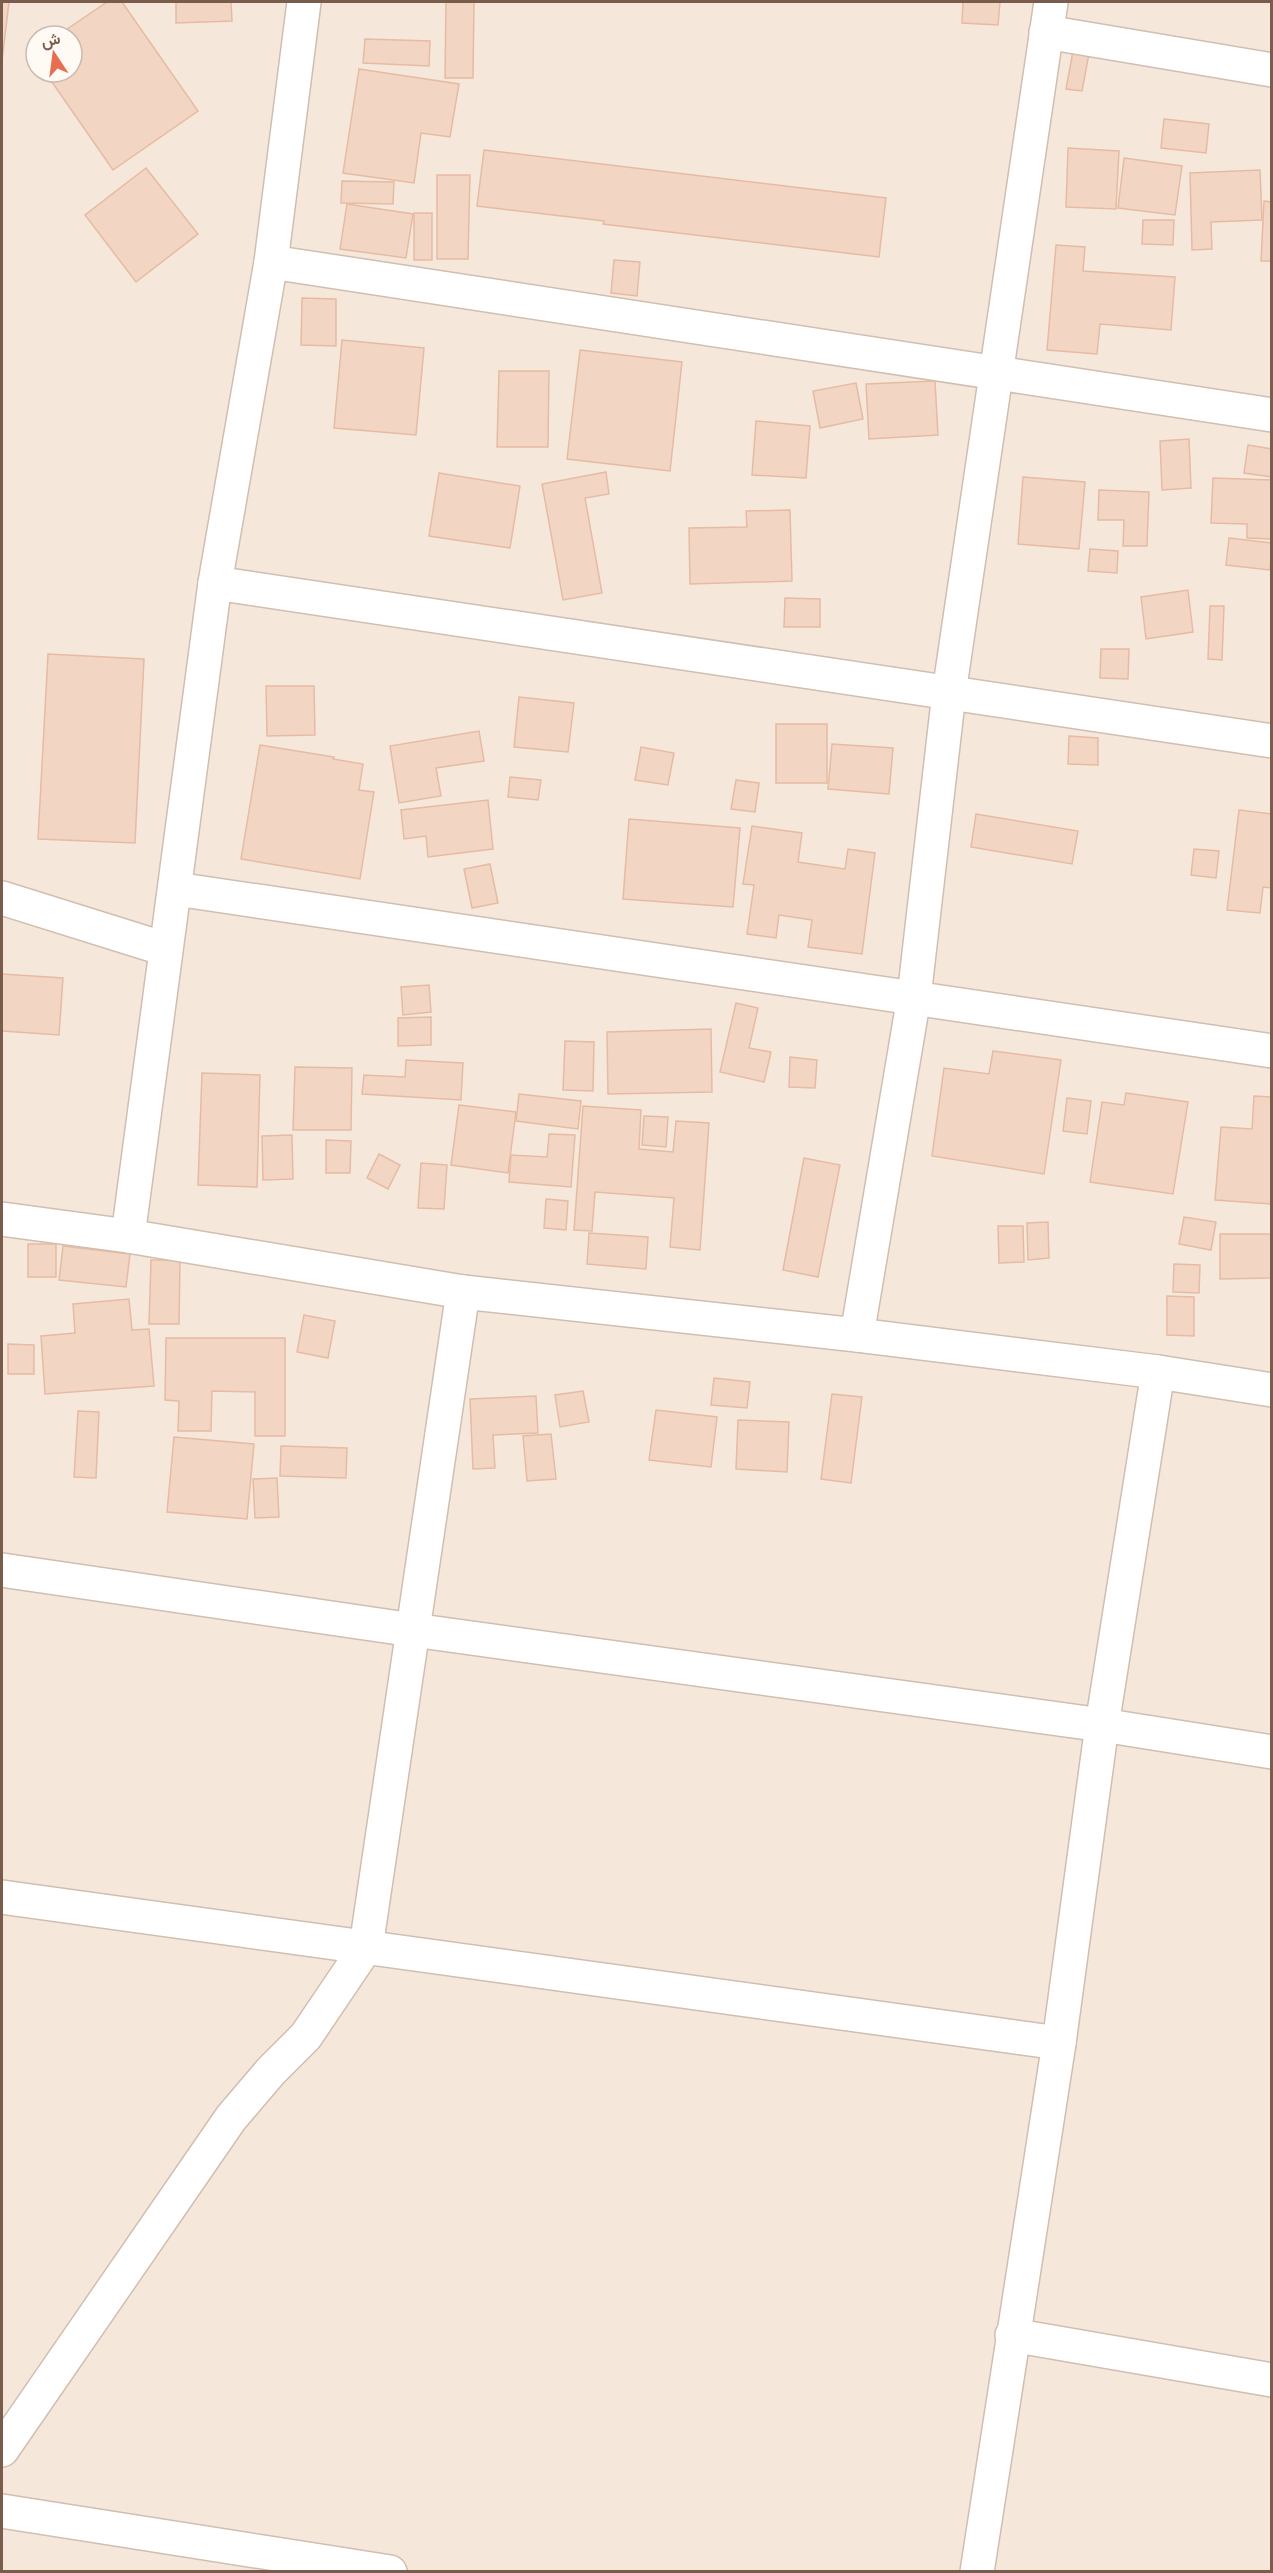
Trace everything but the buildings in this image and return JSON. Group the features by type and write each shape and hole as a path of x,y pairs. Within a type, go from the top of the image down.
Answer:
{"street":[{"path":"129,1236 165,949 176,889 216,583 271,262 304,2"},
{"path":"857,1335 914,997 949,693 1048,17 1272,70"},
{"path":"271,262 1272,415"},
{"path":"216,583 1272,741"},
{"path":"176,889 1272,1051"},
{"path":"2,898 165,949"},
{"path":"2,1219 129,1236 463,1292 857,1335 1158,1372 1272,1390"},
{"path":"2,2450 231,2118 271,2071 306,2036 366,1947 463,1292"},
{"path":"977,2571 1059,2043 1102,1725 1158,1372"},
{"path":"2,1570 413,1630 1102,1725 1272,1752"},
{"path":"2,1897 1059,2043"},
{"path":"1012,2335 1272,2380"},
{"path":"2,2511 349,2568 390,2571"}],"shaded area":[{"path":"2,2 1271,2 1271,2571 2,2571"}]}
